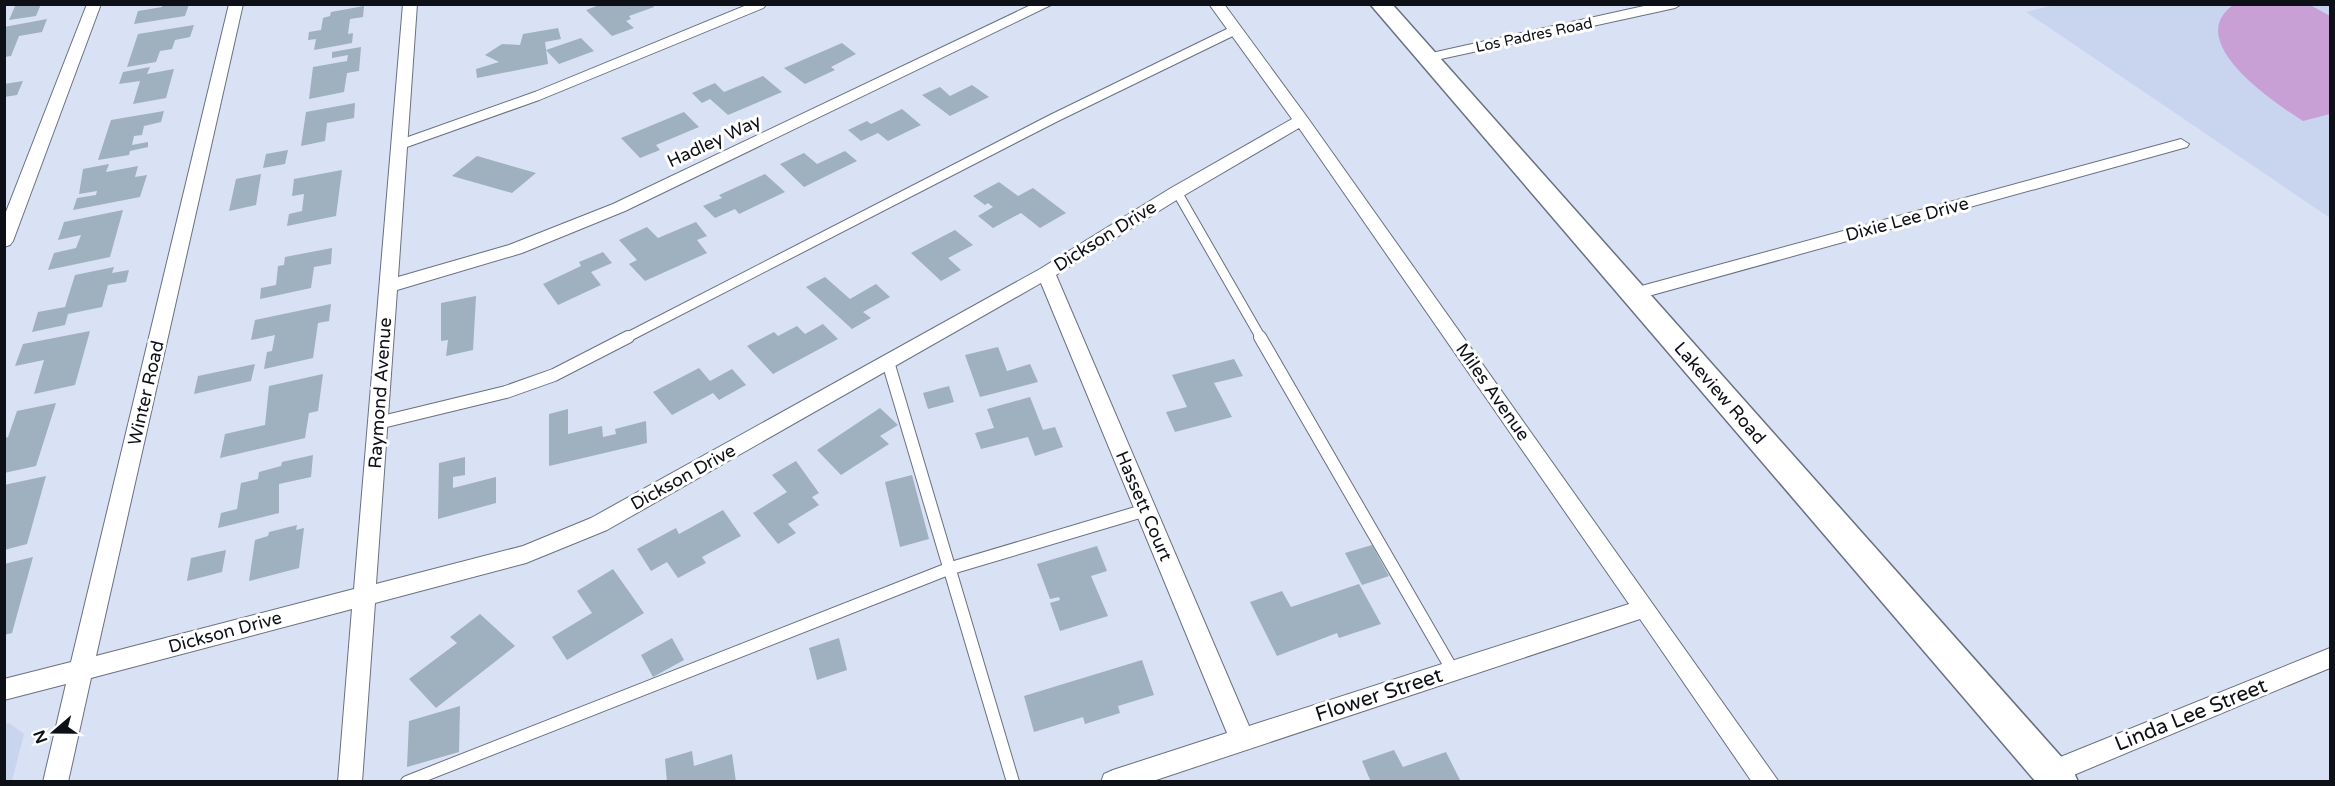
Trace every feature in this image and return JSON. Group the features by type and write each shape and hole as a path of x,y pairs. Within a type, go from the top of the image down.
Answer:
{"main road":[{"name":"Lakeview Road","path":"1380,4 2056,777"}],"street":[{"path":"4,241 94,4"},
{"name":"Winter Road","path":"56,782 236,4"},
{"name":"Hadley Way","path":"388,286 456,268 558,233 721,159 1046,4"},
{"name":"Miles Avenue","path":"1216,4 1301,120 1767,782"},
{"name":"Raymond Avenue","path":"350,782 410,5"},
{"name":"Los Padres Road","path":"1428,58 1669,5"},
{"name":"Dickson Drive","path":"4,690 526,554 599,524 1046,273 1177,192 1301,120"},
{"name":"Dixie Lee Drive","path":"1634,294 2181,144"},
{"name":"Hassett Court","path":"1046,273 1242,739"},
{"name":"Flower Street","path":"1113,782 1645,608"},
{"name":"Linda Lee Street","path":"2056,777 2331,658"}],"lane":[{"path":"399,145 454,128 595,74 761,4"},
{"path":"378,423 506,392 554,375 1054,118 1235,30"},
{"path":"1177,192 1453,671"},
{"path":"888,362 1013,782"},
{"path":"407,782 948,569 1146,510"}],"shaded area":[{"path":"2058,4 2330,5 2330,218 2026,12"},
{"path":"2233,5 2310,5 2330,16 2330,114 2303,121 2256,87 2239,70 2226,53 2219,36 2220,20"},
{"path":"9,723 24,734 12,781 5,781 5,724"}],"building":[{"path":"16,4 41,4 36,16 9,20"},
{"path":"162,4 189,4 185,16 134,24 138,11 162,7"},
{"path":"602,4 652,4 654,7 629,16 631,19 626,21 634,28 612,36 586,10"},
{"path":"364,6 363,17 350,19 348,34 353,33 352,43 314,50 316,39 308,40 309,32 321,30 323,18 330,16 331,12"},
{"path":"47,19 42,32 19,36 11,56 4,57 4,27"},
{"path":"194,25 190,37 175,40 172,49 160,51 156,62 127,67 138,34"},
{"path":"558,28 561,39 545,42 548,64 477,78 476,69 499,62 485,55 502,44 520,45 523,34"},
{"path":"581,38 594,51 559,64 546,50"},
{"path":"842,43 856,54 831,67 835,70 805,84 784,68"},
{"path":"361,47 359,71 347,73 344,92 309,99 313,67 347,61 348,55 332,58 332,52"},
{"path":"150,67 147,74 174,69 166,98 133,104 140,81 119,84 123,72"},
{"path":"763,76 782,92 728,115 710,99 702,103 692,93 715,83 724,92"},
{"path":"23,81 17,95 4,97 4,84"},
{"path":"972,85 989,97 950,116 922,95 940,87 950,96"},
{"path":"355,103 354,118 327,123 325,141 301,146 306,112"},
{"path":"902,109 921,125 888,141 878,133 861,141 848,130 867,121 871,124"},
{"path":"164,111 161,122 144,126 142,135 134,136 132,145 148,142 148,147 130,151 129,155 98,160 111,120"},
{"path":"684,112 699,127 656,145 660,150 640,158 621,138"},
{"path":"288,150 285,164 263,168 266,154"},
{"path":"845,151 857,161 804,187 780,164 804,153 817,164"},
{"path":"477,156 536,173 512,193 452,176"},
{"path":"109,164 106,172 138,166 135,177 147,175 140,197 73,210 77,198 96,195 97,191 79,194 83,169"},
{"path":"342,170 336,216 287,226 289,214 302,211 304,194 292,196 294,179"},
{"path":"261,174 256,205 229,211 236,179"},
{"path":"765,174 785,192 739,214 735,209 715,218 703,206 722,198 719,195"},
{"path":"999,182 1018,196 1033,188 1066,213 1040,228 1021,213 993,228 978,216 993,207 988,203 985,205 973,196"},
{"path":"123,210 110,257 48,270 54,253 76,248 81,235 58,240 64,222"},
{"path":"696,222 707,236 697,240 707,253 645,281 629,264 637,260 619,240 647,227 658,238"},
{"path":"955,230 973,245 948,258 961,270 941,281 911,253"},
{"path":"332,248 331,264 314,267 311,288 260,299 261,288 276,285 278,266 284,265 285,257"},
{"path":"603,252 612,263 591,272 601,285 558,305 543,284 581,266 579,262"},
{"path":"114,267 112,273 129,270 126,282 108,285 102,307 68,314 65,325 32,332 38,312 65,307 75,275"},
{"path":"825,277 850,299 876,284 890,297 863,312 871,318 852,329 806,287"},
{"path":"476,296 473,350 446,356 448,340 441,341 441,303"},
{"path":"331,304 329,321 318,323 313,358 264,369 267,352 272,351 275,335 251,340 255,320"},
{"path":"823,324 838,339 773,374 747,346 774,332 778,336 797,326 805,334"},
{"path":"90,331 75,385 34,394 44,360 15,366 23,344"},
{"path":"998,347 1007,371 1030,364 1038,382 980,397 965,355"},
{"path":"1234,359 1243,376 1214,383 1232,417 1175,432 1166,412 1187,407 1172,375"},
{"path":"255,364 251,381 194,394 198,376"},
{"path":"699,368 710,381 732,369 746,385 719,400 713,393 672,415 653,392"},
{"path":"323,374 318,411 309,413 305,438 220,458 225,434 265,425 269,386"},
{"path":"949,386 954,402 928,409 923,393"},
{"path":"1030,397 1043,430 1055,427 1063,447 1035,456 1028,437 981,449 975,433 994,428 987,409"},
{"path":"56,403 36,466 4,473 4,438 8,437 17,411"},
{"path":"880,408 898,425 880,436 889,444 841,475 817,450"},
{"path":"568,409 568,434 602,426 603,437 616,434 615,429 646,421 647,443 549,466 549,414"},
{"path":"313,455 311,477 279,484 279,513 218,528 221,513 237,509 241,483 258,479 259,472 281,466 282,462"},
{"path":"465,457 465,475 453,477 453,488 496,477 496,503 438,519 439,463"},
{"path":"796,461 819,493 812,497 819,505 788,524 796,533 778,544 753,513 787,492 772,475"},
{"path":"912,475 929,539 900,547 885,482"},
{"path":"46,476 27,544 4,550 4,485"},
{"path":"723,510 741,536 702,557 706,563 678,578 667,562 651,571 637,549 676,528 679,534"},
{"path":"297,525 296,530 304,528 299,568 249,581 255,540 268,536 269,532"},
{"path":"1372,545 1389,576 1362,585 1345,553"},
{"path":"1097,546 1107,571 1091,576 1108,616 1060,631 1050,603 1060,600 1059,597 1050,599 1037,564"},
{"path":"226,550 222,572 187,581 191,558"},
{"path":"33,557 12,633 4,635 4,564"},
{"path":"613,569 644,613 567,660 552,637 592,613 577,591"},
{"path":"1359,584 1381,624 1339,638 1337,633 1277,656 1250,602 1282,591 1291,607"},
{"path":"480,614 515,646 436,708 409,679 457,643 450,637"},
{"path":"672,638 684,660 653,677 641,655"},
{"path":"839,638 847,670 817,680 809,648"},
{"path":"1142,660 1154,695 1118,706 1120,713 1085,724 1083,717 1034,732 1024,696"},
{"path":"460,706 459,752 407,767 409,721"},
{"path":"1394,750 1403,767 1446,752 1461,782 1371,782 1362,761"},
{"path":"692,751 694,766 732,754 736,782 667,782 665,759"}]}
